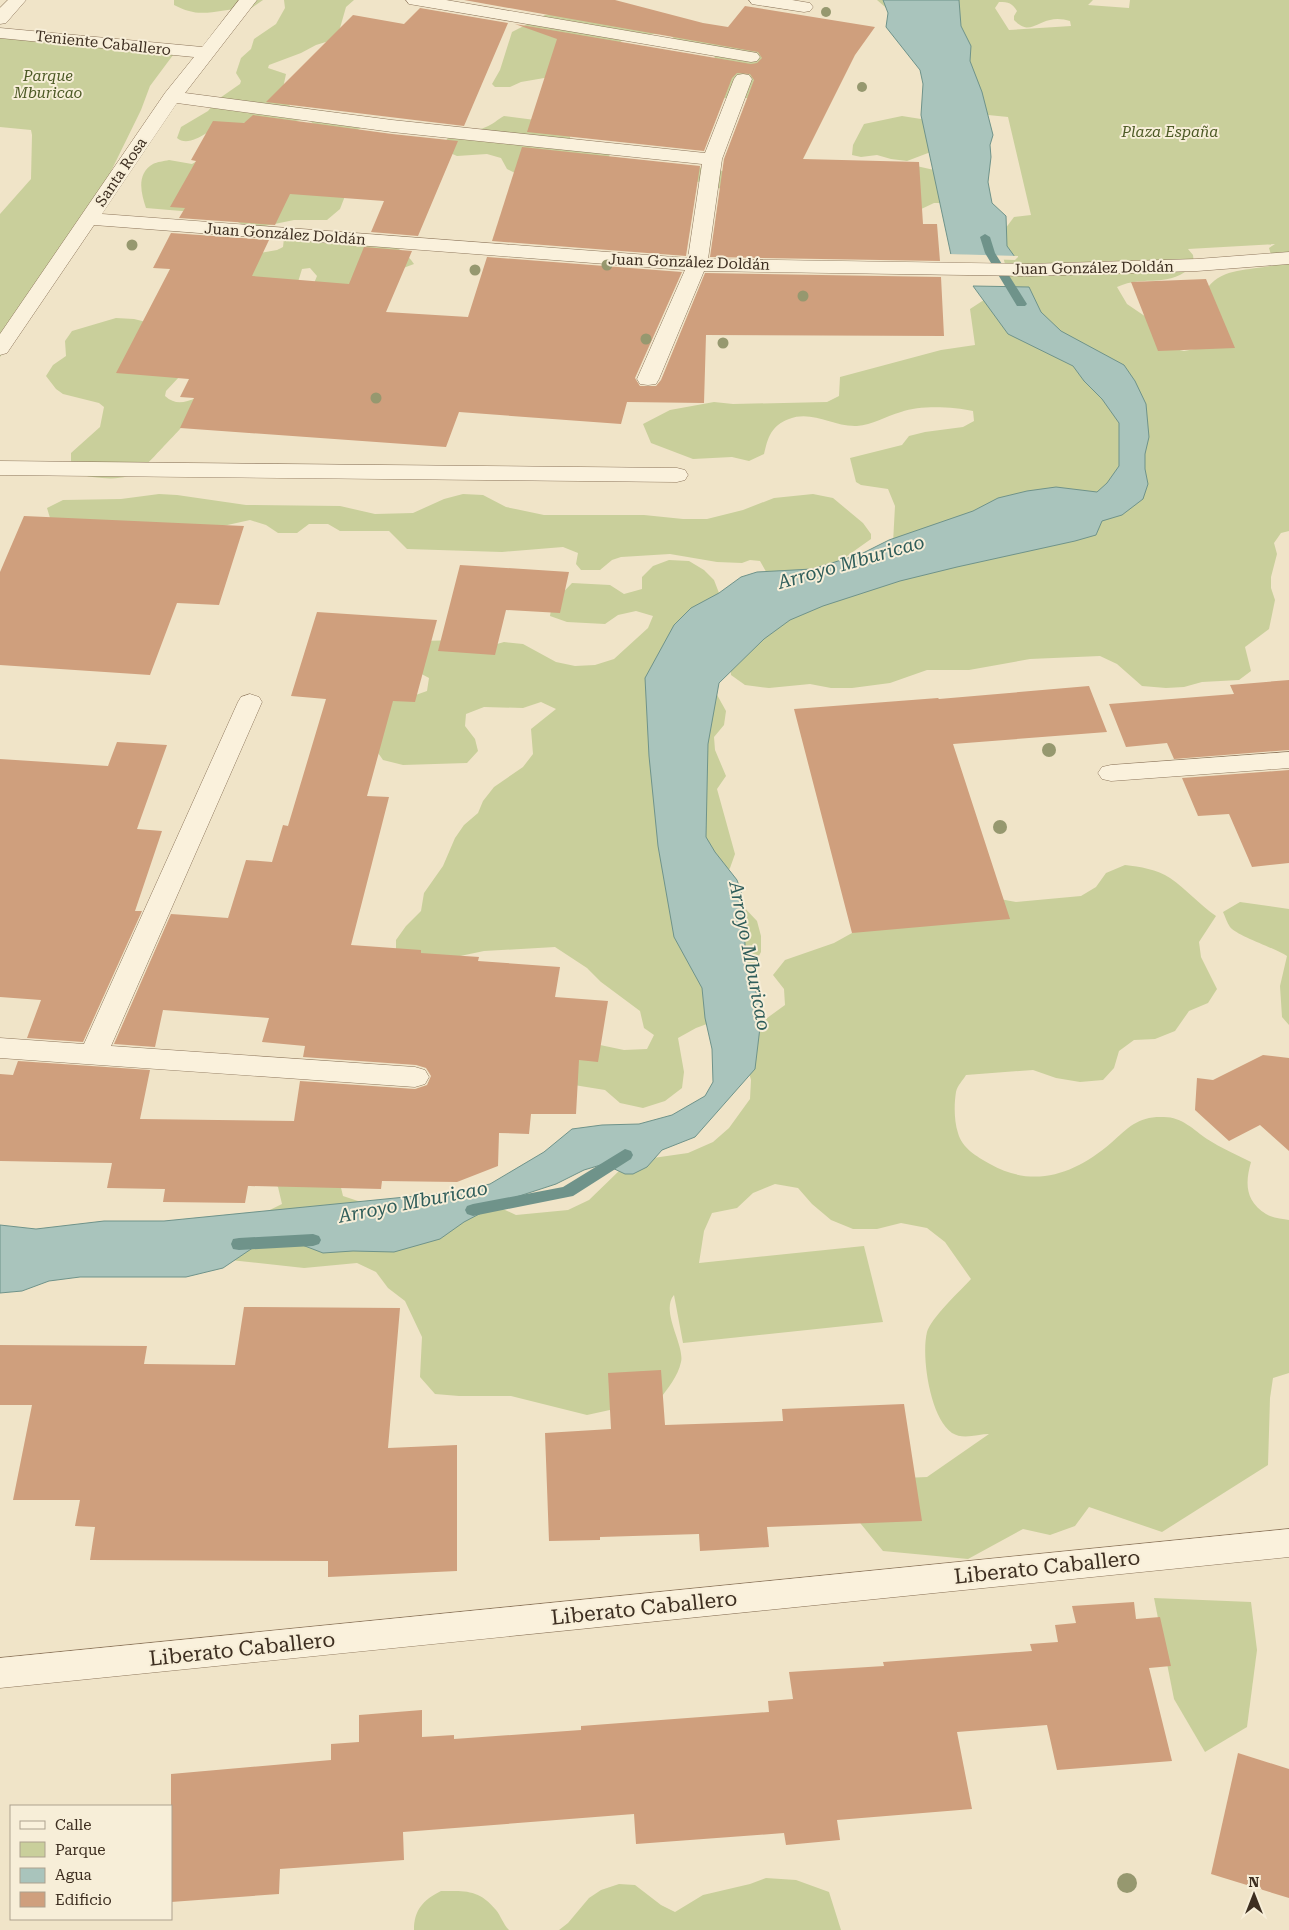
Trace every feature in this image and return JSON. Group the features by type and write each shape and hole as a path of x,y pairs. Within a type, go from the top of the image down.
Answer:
{"street":[{"path":"0,19 17,0"},
{"name":"Santa Rosa","path":"0,349 172,97 248,0"},
{"path":"415,0 751,57"},
{"path":"758,0 804,7"},
{"name":"Teniente Caballero","path":"0,32 207,53"},
{"path":"648,379 697,265 712,159 743,80"},
{"path":"172,97 392,126 712,159"},
{"name":"Juan González Doldán","path":"89,219 697,265 1028,270 1197,265 1289,258"},
{"path":"0,468 677,475"},
{"path":"94,1055 250,702"},
{"path":"1112,773 1289,760"},
{"path":"0,1048 415,1076"},
{"name":"Liberato Caballero","path":"0,1673 1289,1543"}],"green space":[{"path":"174,0 263,0 250,9 243,8 196,13 174,5"},
{"path":"284,0 354,0 346,7 338,35 329,41 269,65 268,68 286,74 282,93 290,106 365,117 361,128 356,131 319,129 308,119 242,123 216,128 191,140 184,141 177,138 181,127 208,111 217,100 240,84 241,81 236,73 241,58 251,49 254,39 276,24 285,8"},
{"name":"Plaza España","path":"877,0 1093,0 1088,5 1129,8 1130,0 1289,0 1289,531 1281,533 1274,543 1277,554 1271,577 1271,588 1275,600 1269,629 1245,647 1251,671 1239,680 1202,682 1184,687 1142,686 1117,664 1100,656 1030,659 969,670 927,670 890,683 852,688 831,688 810,684 769,688 745,685 731,675 730,663 893,543 895,506 888,489 861,485 856,482 850,458 902,445 909,436 963,427 974,421 973,411 956,408 918,408 857,426 848,426 806,416 789,419 778,425 771,433 764,454 749,461 732,457 693,459 651,443 643,424 670,410 714,402 733,404 827,402 839,396 840,377 941,350 975,345 970,309 1010,283 1001,249 1002,233 1014,217 1031,215 1008,117 948,111 900,31 888,19 891,12","holes":["999,2 1012,5 1017,11 1014,20 1024,27 1032,27 1052,19 1070,21 1071,26 1009,30 995,8","1275,244 1269,248 1274,265 1230,273 1214,281 1208,287 1217,345 1184,351 1166,347 1149,319 1127,304 1117,287 1127,283 1176,277 1194,264 1193,255 1188,249"]},
{"path":"577,12 758,42 778,97 721,189 694,181 691,166 723,171 758,100 735,96 721,99 714,53 679,42 671,36 664,34 629,34 617,45 550,77 521,82 510,87 495,87 492,84 500,70 512,32 545,15"},
{"name":"Parque Mburicao","path":"0,34 176,51 150,86 141,110 68,259 0,357 0,214 31,179 32,135 31,130 0,127"},
{"path":"504,116 535,120 573,133 570,137 570,144 610,154 609,157 519,175 507,169 501,158 487,154 457,156 441,149 446,140 456,132 486,127"},
{"path":"902,116 921,119 943,117 936,150 907,161 877,155 861,157 852,155 853,145 864,124"},
{"path":"169,160 192,164 197,161 273,190 345,196 340,209 327,220 294,220 260,227 244,226 235,220 205,213 146,208 141,184 144,173 153,164"},
{"path":"912,165 943,172 950,203 934,203 917,211"},
{"path":"284,238 354,244 357,247 389,245 402,251 414,264 390,273 390,278 310,293 317,276 310,268 302,269 298,282 294,286 212,268 260,253 277,250 283,247"},
{"path":"116,318 134,319 150,323 179,377 166,391 165,396 172,401 180,402 196,398 183,425 144,467 131,475 123,477 93,477 82,474 71,466 71,453 100,427 104,407 99,403 63,394 56,389 46,376 53,365 66,356 65,341 72,331"},
{"path":"159,494 246,505 340,506 375,514 413,513 444,499 463,494 483,495 506,507 544,515 644,515 683,519 707,519 743,510 774,498 813,494 833,498 863,523 871,534 871,539 847,556 847,562 769,577 760,561 750,560 742,563 717,562 670,554 621,557 612,560 600,570 581,570 576,564 578,553 563,547 502,552 407,549 389,531 340,531 328,524 309,524 297,533 278,533 266,525 250,520 214,528 50,518 47,508 63,500 121,499"},
{"path":"669,560 689,561 704,570 714,580 724,606 716,693 726,711 724,725 714,737 715,750 726,776 717,789 735,854 730,868 720,882 757,921 761,936 761,952 745,981 737,1013 696,1028 678,1038 684,1072 682,1088 665,1101 643,1108 620,1103 605,1090 512,1075 600,1045 624,1050 647,1049 654,1035 644,1028 640,1011 601,982 587,968 555,947 484,951 441,960 396,954 396,940 406,926 421,911 424,893 443,866 455,838 464,825 478,813 483,801 494,787 523,767 533,754 531,729 556,709 541,702 523,708 484,707 466,714 465,726 475,739 478,751 467,763 403,765 383,760 346,707 410,697 427,691 429,678 401,663 421,641 461,640 483,648 504,642 523,644 556,662 575,666 595,665 614,659 648,628 653,616 636,611 618,615 605,624 567,622 550,616 552,604 572,583 610,585 624,594 642,589 642,577 653,566"},
{"path":"1125,865 1160,872 1176,882 1216,916 1199,942 1201,957 1217,989 1208,1003 1189,1011 1175,1031 1155,1039 1134,1040 1119,1051 1114,1068 1103,1080 1080,1082 1056,1078 1033,1070 966,1075 957,1090 955,1112 960,1138 975,1155 1006,1172 1038,1177 1068,1170 1083,1163 1097,1154 1129,1127 1147,1118 1164,1117 1176,1119 1212,1142 1251,1162 1248,1177 1250,1197 1259,1209 1268,1215 1289,1220 1289,1373 1273,1378 1270,1398 1268,1465 1162,1532 1089,1507 1075,1526 1050,1535 1023,1529 968,1559 883,1551 852,1513 859,1480 927,1477 989,1434 956,1435 944,1425 933,1401 926,1371 925,1343 927,1332 940,1312 971,1279 945,1242 927,1228 901,1223 877,1229 853,1229 831,1220 812,1204 798,1188 775,1184 753,1193 737,1208 712,1213 704,1231 699,1263 864,1246 883,1322 683,1343 674,1295 670,1302 670,1310 680,1347 681,1362 675,1377 666,1391 660,1399 587,1415 511,1396 435,1394 420,1377 422,1337 405,1301 388,1288 376,1272 357,1263 304,1268 230,1260 237,1226 282,1204 278,1187 266,1172 334,1159 343,1196 367,1204 494,1205 516,1215 568,1210 589,1200 620,1170 639,1160 688,1153 713,1142 729,1128 750,1099 751,1080 746,1062 752,1029 785,1005 784,989 773,975 785,960 834,943 852,933 967,893 1016,902 1081,896 1096,887 1106,873"},
{"path":"1240,902 1289,909 1289,1025 1282,1017 1280,986 1287,956 1234,931 1230,927 1223,912"},
{"path":"1154,1598 1251,1602 1257,1650 1247,1727 1205,1752 1174,1699"},
{"path":"766,1878 796,1880 829,1892 841,1930 559,1930 568,1923 589,1898 601,1890 619,1884 635,1885 661,1905 675,1912 703,1895 750,1884"},
{"path":"441,1891 464,1891 484,1898 496,1910 509,1930 414,1930 414,1923 421,1906 429,1898"}],"water":[{"path":"883,0 959,0 961,26 971,46 970,61 982,92 993,135 990,145 991,157 988,182 992,203 1006,216 1007,246 1015,257 951,255 921,115 923,84 920,70 886,27 888,13"},
{"path":"973,286 1029,287 1041,312 1061,331 1124,365 1135,381 1146,404 1149,437 1145,454 1145,469 1148,484 1143,499 1122,515 1102,521 1096,535 900,581 823,606 790,620 764,639 719,683 708,744 706,837 737,880 742,894 746,961 762,1011 755,1069 695,1137 662,1150 647,1167 633,1174 625,1174 604,1164 584,1170 556,1184 504,1201 464,1222 440,1239 394,1252 353,1251 323,1253 284,1238 263,1241 223,1268 186,1277 80,1277 49,1281 22,1291 0,1293 0,1225 36,1229 104,1221 164,1221 456,1192 490,1184 544,1152 572,1129 602,1125 639,1124 672,1115 705,1096 713,1082 712,1049 705,1018 702,988 674,937 658,846 649,756 645,678 674,625 691,608 719,593 741,577 757,572 812,569 861,554 889,540 973,511 998,498 1027,491 1056,487 1097,492 1107,483 1119,466 1119,423 1102,399 1084,381 1073,366 1008,334"}],"pier":[{"path":"949,254 1018,257 1015,260 951,258"}],"building":[{"path":"464,0 615,0 703,23 728,27 745,6 875,27 855,55 803,159 919,162 923,224 937,224 940,261 710,257 724,159 754,80 750,74 737,73 732,78 704,151 527,132 557,39 515,24 751,64 757,63 762,58 758,52"},
{"path":"420,8 508,23 464,126 266,102 353,15 404,24"},
{"path":"253,115 458,141 418,236 371,232 384,201 290,194 275,225 179,218 185,208 170,207 196,161 191,160 213,121 244,123"},
{"path":"522,147 700,166 686,256 492,241"},
{"path":"171,233 269,240 252,276 349,284 364,247 412,251 386,312 468,317 487,257 682,272 635,378 640,386 656,386 661,380 705,273 941,277 944,336 706,335 704,403 627,402 621,424 459,412 446,447 180,428 194,398 180,397 189,379 116,373 170,269 153,268"},
{"path":"1206,279 1235,348 1158,351 1131,282"},
{"path":"24,516 244,526 219,605 177,603 150,675 0,665 0,572"},
{"path":"460,565 569,572 560,613 506,610 495,655 438,651"},
{"path":"317,612 437,620 415,702 393,701 367,796 389,797 351,945 421,950 421,953 479,957 478,961 560,967 555,997 608,1001 598,1062 579,1060 576,1114 531,1114 529,1134 499,1133 498,1166 457,1182 382,1181 381,1189 248,1186 245,1203 163,1202 165,1189 107,1188 112,1163 0,1161 0,1074 13,1075 18,1061 150,1070 140,1119 294,1121 300,1081 415,1089 427,1085 431,1076 426,1068 416,1065 303,1057 305,1046 262,1042 269,1018 163,1010 155,1047 114,1044 171,914 228,918 246,860 272,862 283,825 288,826 326,699 291,696"},
{"path":"1289,680 1289,750 1174,759 1167,743 1126,747 1109,704 1234,694 1230,685"},
{"path":"1089,686 1107,732 953,744 1010,919 852,933 794,709"},
{"path":"117,742 167,745 137,829 162,831 135,911 142,911 83,1042 27,1038 41,1000 0,997 0,759 108,766"},
{"path":"1289,770 1289,863 1252,867 1229,814 1198,816 1182,778"},
{"path":"1263,1055 1289,1058 1289,1151 1260,1125 1229,1141 1195,1110 1197,1078 1213,1080"},
{"path":"244,1307 400,1308 388,1448 457,1445 457,1571 328,1577 328,1561 90,1560 95,1527 75,1526 80,1500 13,1500 32,1405 0,1405 0,1345 147,1346 144,1364 235,1365"},
{"path":"661,1370 665,1425 783,1421 782,1409 904,1404 922,1521 767,1527 769,1547 700,1551 699,1534 600,1537 600,1540 549,1541 545,1433 611,1429 608,1373"},
{"path":"1134,1602 1136,1619 1160,1617 1171,1666 1149,1668 1172,1761 1057,1770 1047,1725 957,1732 972,1809 837,1820 840,1840 786,1845 784,1833 636,1844 634,1814 403,1832 404,1860 280,1869 279,1894 172,1902 171,1774 331,1760 331,1744 359,1742 359,1715 422,1710 422,1737 454,1735 454,1739 581,1730 581,1726 769,1712 768,1701 793,1699 789,1672 884,1666 883,1662 1032,1651 1030,1644 1058,1642 1055,1625 1076,1623 1072,1606"},
{"path":"1238,1753 1289,1769 1289,1898 1211,1874"}],"waterway":[{"name":"Arroyo Mburicao","path":"985,237 990,253 1021,304"},
{"name":"Arroyo Mburicao","path":"473,1210 567,1192 625,1155"},
{"name":"Arroyo Mburicao","path":"239,1244 313,1240"}]}
